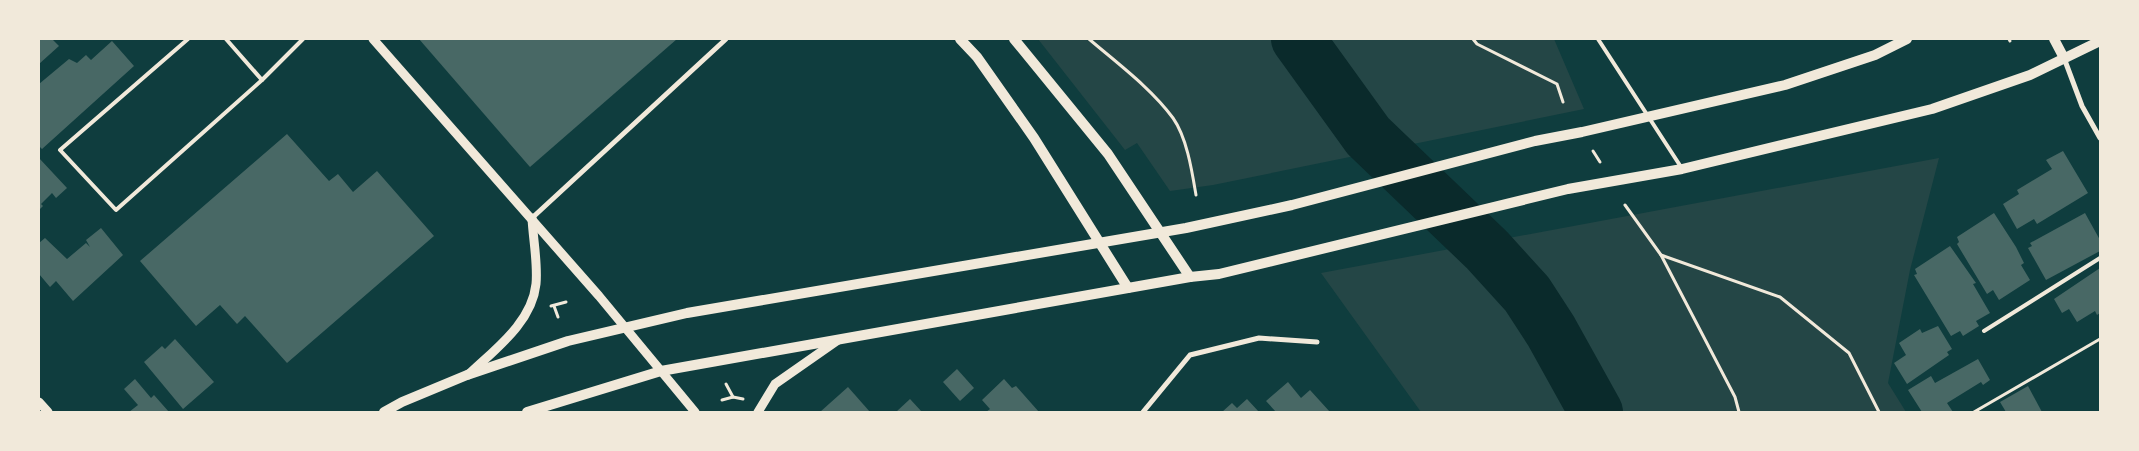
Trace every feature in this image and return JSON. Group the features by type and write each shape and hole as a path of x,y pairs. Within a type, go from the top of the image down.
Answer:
{"main road":[{"path":"960,39 977,57 1034,138 1098,243 1128,288"},
{"path":"1014,39 1108,154 1190,277"},
{"path":"384,412 402,402 467,375 568,341 697,312 1160,232 1292,205 1535,141 1785,85 1875,55 1907,39"},
{"path":"2054,39 2064,58"},
{"path":"527,412 661,371 1190,277 1219,274 1568,189 1682,169 1932,109 2030,75 2100,41"}],"street":[{"path":"373,39 532,218 626,327 695,412"},
{"path":"532,218 726,39"},
{"path":"2064,58 2082,106 2100,138"},
{"path":"467,375 516,329 530,302 536,284 532,218"},
{"path":"1144,412 1190,355 1260,338 1317,342"},
{"path":"758,412 775,384 840,339"},
{"path":"39,402 48,412"}],"lane":[{"path":"188,39 60,150 116,210 262,80 303,39"},
{"path":"226,39 262,80"},
{"path":"1598,39 1682,169"},
{"path":"1984,331 2100,258"}],"path":[{"path":"1089,39 1138,82 1174,119 1190,158 1196,195"},
{"path":"1473,39 1477,44 1557,84 1563,102"},
{"path":"1591,147 1600,163"},
{"path":"1625,205 1661,255 1735,397 1739,412"},
{"path":"1661,255 1780,297 1849,353 1879,412"},
{"path":"558,317 554,306 566,302"},
{"path":"1974,412 2100,339"},
{"path":"726,384 733,397"},
{"path":"722,400 733,397 744,399"}],"shaded area":[{"path":"1038,39 1554,39 1584,109 1213,185 1170,191 1137,143 1125,150"},
{"path":"1939,158 1910,270 1888,383 1906,412 1421,412 1321,273"}],"building":[{"path":"39,39 52,39 59,46 39,64"},
{"path":"419,39 677,39 530,167"},
{"path":"112,41 134,66 42,149 39,146 39,84 69,59 77,63 86,55 91,60"},
{"path":"287,134 329,181 338,174 353,192 377,171 434,236 287,363 245,316 237,324 220,305 196,326 140,261"},
{"path":"2063,151 2088,193 2037,224 2034,219 2017,229 2003,204 2019,194 2017,190 2052,169 2046,160"},
{"path":"39,158 67,188 56,198 52,193 41,204 43,206 39,210"},
{"path":"1994,213 2016,247 2024,263 2021,265 2030,280 1999,300 1993,290 1987,294 1957,244 1959,242 1957,237"},
{"path":"2085,213 2100,240 2100,251 2046,280 2028,248 2032,246 2030,243"},
{"path":"101,228 123,255 73,301 56,281 50,287 39,274 39,243 45,238 67,259 86,243 90,247 86,240"},
{"path":"1950,246 1976,283 1973,284 1990,313 1976,321 1979,326 1963,336 1960,331 1951,336 1914,275 1917,274 1915,269"},
{"path":"2100,268 2100,313 2097,315 2095,311 2077,322 2069,309 2062,313 2054,299"},
{"path":"1938,326 1952,349 1947,352 1949,355 1907,384 1894,363 1906,355 1899,343 1920,329 1922,333"},
{"path":"175,339 214,382 183,409 144,362 162,346 165,349"},
{"path":"1978,359 1990,380 1983,385 1981,382 1947,403 1953,412 1922,412 1908,390 1931,376 1935,383"},
{"path":"957,369 974,388 960,401 943,382"},
{"path":"135,379 151,398 154,395 169,412 129,412 138,405 124,389"},
{"path":"1004,379 1012,388 1016,386 1039,412 986,412 990,409 982,400"},
{"path":"1288,382 1301,398 1310,390 1330,412 1276,412 1266,401"},
{"path":"2028,386 2042,412 2006,412 2000,402"},
{"path":"848,387 870,412 820,412"},
{"path":"910,399 922,412 896,412"},
{"path":"1247,399 1259,412 1222,412 1232,403 1237,408"}],"waterway":[{"path":"1298,39 1368,136 1487,250 1527,294 1551,331 1596,412"}]}
